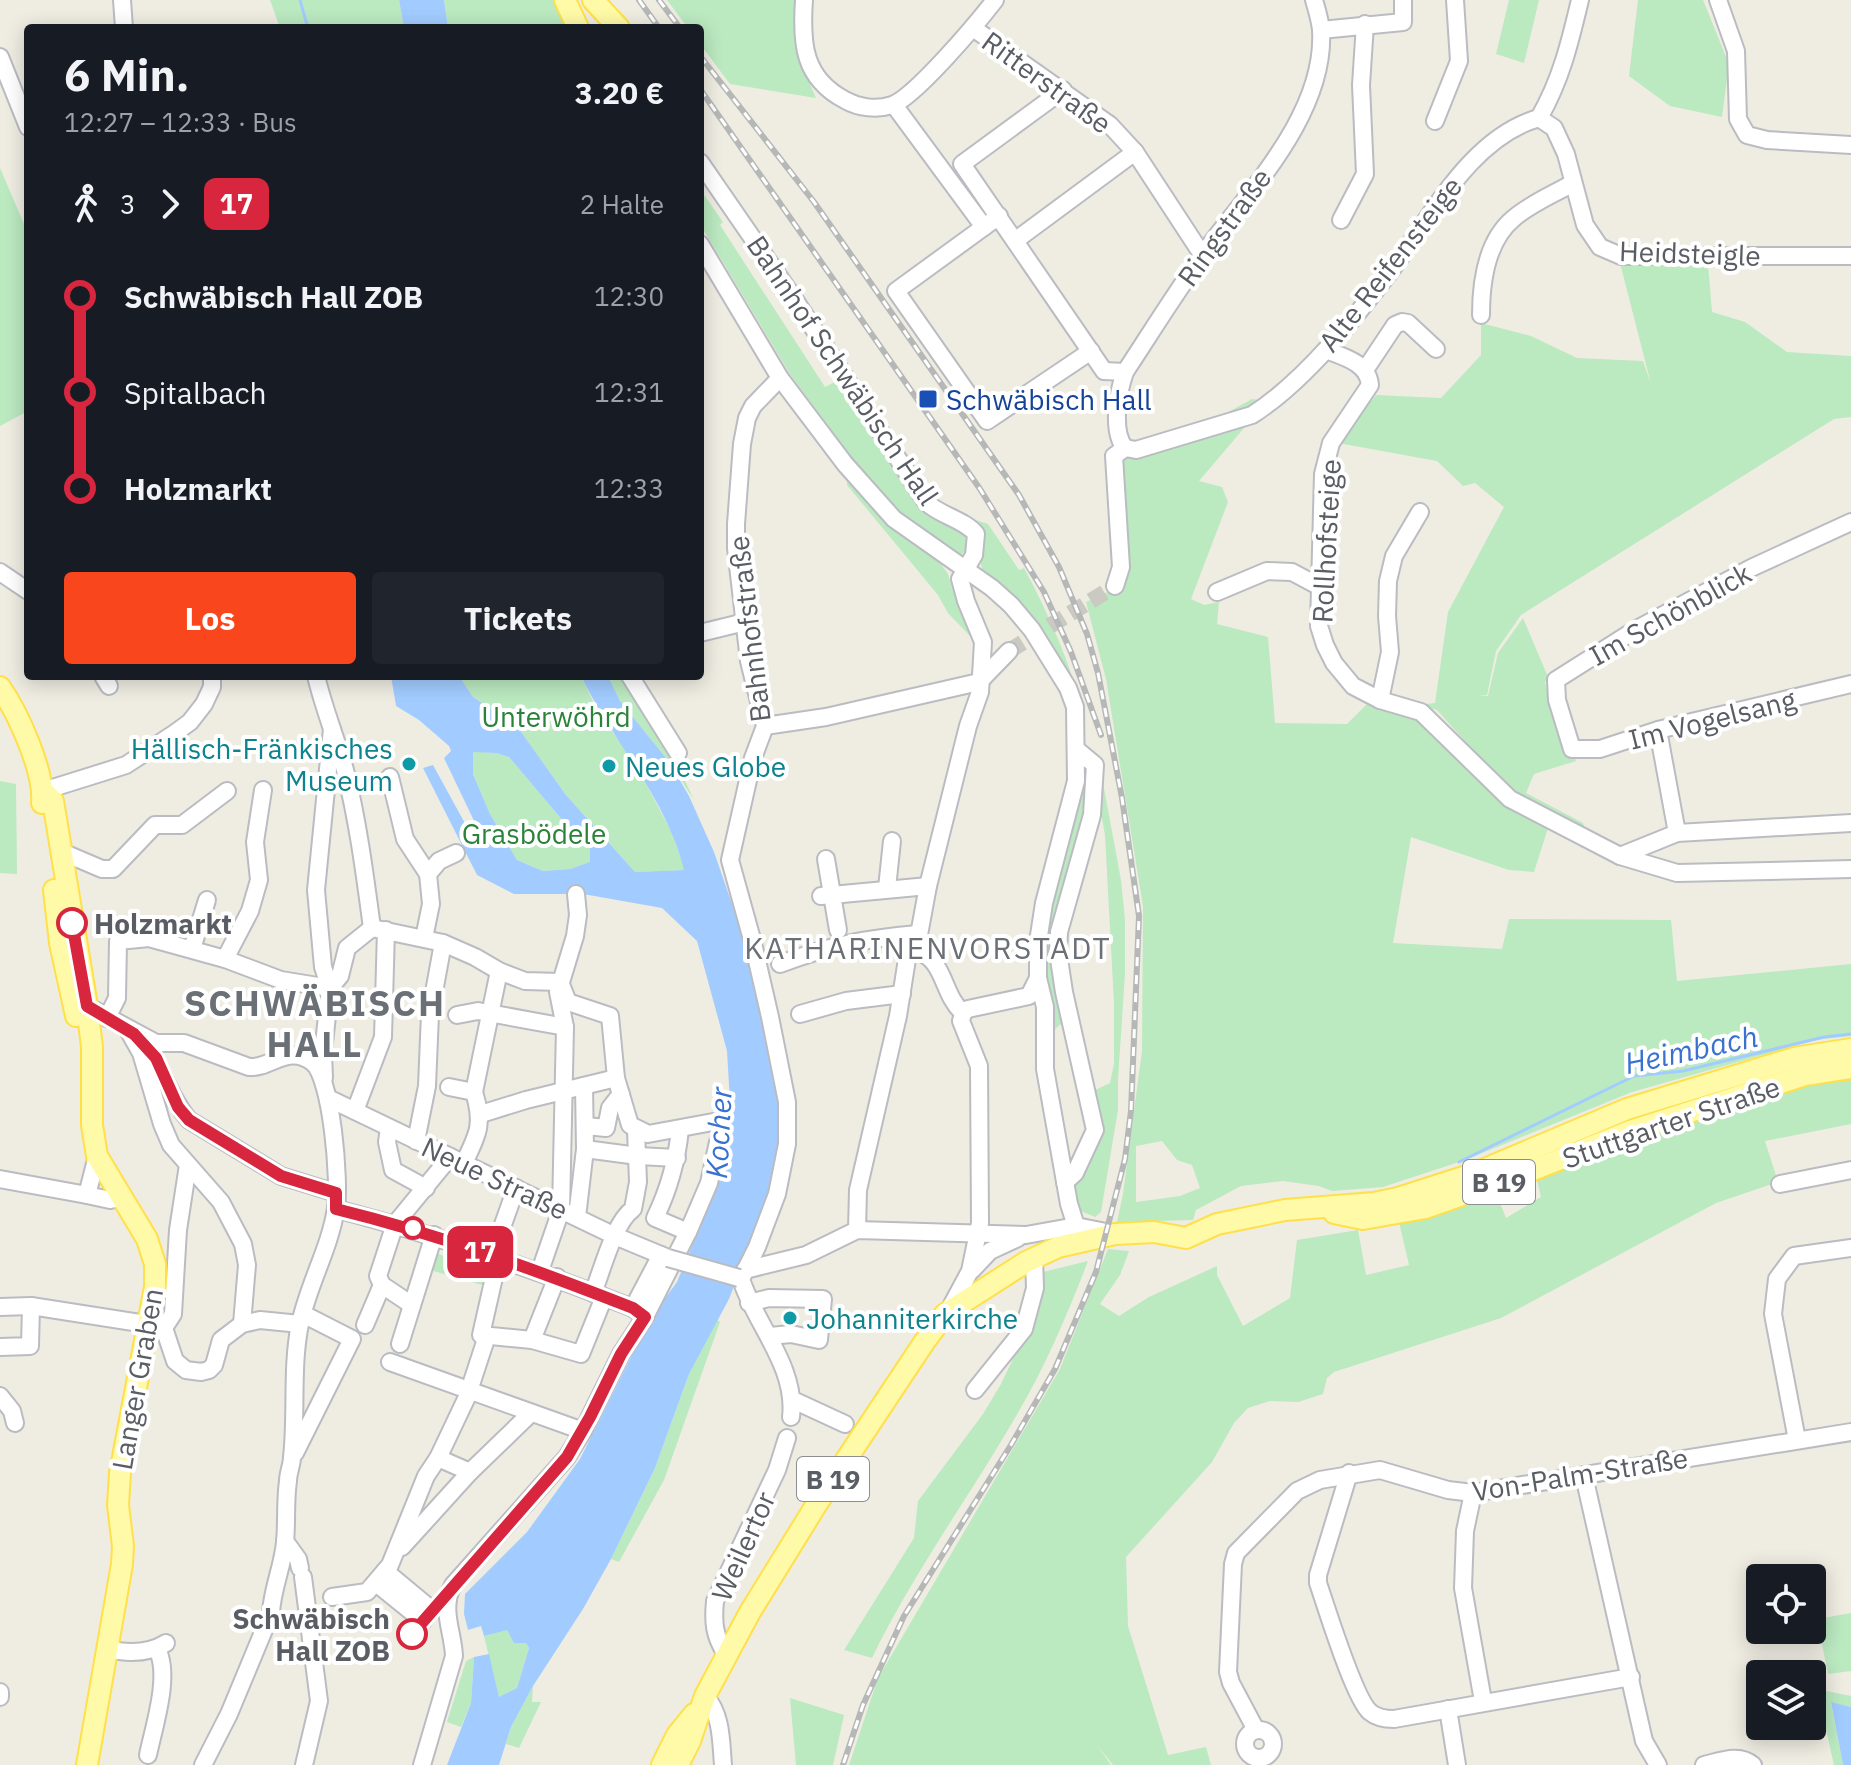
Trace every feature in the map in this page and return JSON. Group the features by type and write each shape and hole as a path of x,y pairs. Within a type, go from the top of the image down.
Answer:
{"main road":[{"path":"565,0 576,24"},
{"path":"593,0 615,24"},
{"path":"0,687 16,714 43,791 42,813 60,943 91,1074"},
{"name":"Langer Graben","path":"43,791 53,801 87,1006 92,1047 92,1125 97,1156 147,1239 155,1264 156,1326 118,1488 122,1564 87,1765"},
{"path":"70,991 87,1006"},
{"name":"B 19","path":"678,1765 690,1741 703,1700 726,1654 812,1510 925,1341 949,1310 1034,1257 1058,1247 1115,1234 1154,1232 1186,1238 1231,1221 1307,1208 1398,1198 1473,1174 1627,1109 1794,1058 1851,1049"},
{"name":"Stuttgarter Straße","path":"1307,1208 1363,1219 1425,1208 1528,1172 1630,1131 1805,1075 1851,1068"},
{"name":"B 19","path":"662,1765 677,1735 703,1700"}],"street":[{"path":"122,0 124,24"},
{"path":"804,0 805,49 815,76 831,93 852,104 871,108 894,105 909,94 973,28 995,0"},
{"name":"Ringstraße","path":"1125,448 1118,436 1121,384 1125,372 1203,256 1294,131 1309,97 1317,66 1321,30 1314,0"},
{"path":"1321,30 1403,22 1403,0"},
{"path":"1435,121 1459,61 1455,0"},
{"path":"1539,118 1555,90 1568,54 1580,0"},
{"path":"1718,0 1736,51 1738,119 1747,135 1767,140 1851,145"},
{"path":"1341,220 1365,174 1361,85 1365,24"},
{"name":"Ritterstraße","path":"973,28 1110,125 1135,152 1203,256"},
{"path":"0,57 24,117"},
{"path":"1063,90 962,164 1104,371 1125,372"},
{"path":"894,105 984,227"},
{"name":"Heidsteigle","path":"1539,118 1554,128 1566,154 1585,225 1600,247 1621,256 1851,256"},
{"name":"Alte Reifensteige","path":"1125,448 1136,450 1252,415 1266,407 1326,350 1392,270 1471,160 1524,122 1539,118"},
{"path":"1016,240 1135,152"},
{"name":"Bahnhof Schwäbisch Hall","path":"704,168 793,297 926,502 942,515 968,526 976,534 974,555 966,569"},
{"path":"1481,315 1485,271 1499,235 1514,218 1573,183"},
{"path":"999,216 896,291 987,421 1091,351"},
{"path":"704,251 780,378 845,464 886,511 1011,605 1058,668 1075,707 1076,781 1044,903 1038,942 1038,978 1045,1007 1045,1069 1076,1226"},
{"name":"Rollhofsteige","path":"1436,349 1408,323 1395,325 1365,370 1369,374 1370,385 1331,443 1323,474 1319,626 1325,645 1343,675 1353,686 1380,700 1421,712 1510,799 1620,856 1677,873 1851,869"},
{"path":"1326,350 1353,361 1365,370"},
{"name":"Bahnhofstraße","path":"742,1276 757,1247 777,1194 787,1144 787,1102 753,943 730,864 737,818 765,726 749,661 736,524 742,444 747,418 753,406 780,378"},
{"path":"1115,586 1121,567 1114,456 1125,448"},
{"path":"1380,700 1390,652 1388,581 1394,556 1420,512"},
{"name":"Im Schönblick","path":"1572,749 1557,700 1556,680 1635,630 1751,568 1851,522"},
{"path":"857,1230 858,1190 907,959 917,942 968,726 980,692 983,642 960,579 966,569"},
{"path":"1217,592 1267,571 1292,572 1322,588"},
{"path":"0,572 24,588"},
{"path":"704,632 745,622"},
{"path":"765,726 826,717 979,682 1009,651"},
{"path":"43,791 126,765 190,722 212,687 212,680"},
{"path":"317,680 345,772 379,929 383,1037 355,1111"},
{"path":"632,680 678,753"},
{"name":"Im Vogelsang","path":"1572,749 1600,749 1658,730 1851,684"},
{"path":"324,1079 323,1053 330,988 323,967 316,890 329,723"},
{"path":"1658,730 1677,833"},
{"path":"1065,1182 1075,1173 1095,1130 1058,952 1059,932 1092,815 1095,765 1077,750"},
{"path":"390,777 405,839 429,881 431,904 424,938"},
{"path":"225,959 250,911 259,880 255,842 263,790"},
{"path":"62,852 102,869 113,869 155,825 182,825 227,791"},
{"path":"1620,856 1677,833 1851,823"},
{"path":"887,888 892,841"},
{"path":"429,881 439,861 456,853"},
{"path":"826,859 826,895 838,930"},
{"path":"826,895 928,886"},
{"path":"540,1271 561,1210 565,1027 558,992 575,936 578,915 576,894"},
{"path":"192,949 207,900"},
{"path":"330,988 340,976 347,948 379,929 443,943 525,981 560,982"},
{"path":"242,1324 247,1265 243,1244 221,1202 171,1145 141,1053 121,1026 117,998 118,941 149,938 292,982 330,988"},
{"path":"780,964 839,944 865,939 917,942 940,971 948,992 963,1013"},
{"path":"416,1141 427,1086 431,1006 443,943"},
{"path":"412,1305 382,1285 378,1276 395,1224 426,1188 457,1160 479,1132 481,1114 474,1092 499,971"},
{"path":"1029,996 1038,978"},
{"path":"560,982 568,1002 610,1016 619,1086 630,1125 648,1134 709,1122 717,1124 720,1133 709,1183 688,1232 639,1313"},
{"path":"800,1014 846,1001 902,994"},
{"path":"949,1310 970,1271 979,1234 979,1066 961,1021 963,1013 968,1009 1029,996 1045,1007"},
{"path":"87,1006 156,1043 184,1043 236,1063 254,1067 279,1057 298,1057 315,1064 330,1099 336,1201 302,1319 282,1566 271,1601 271,1613 229,1714 203,1765"},
{"path":"457,1015 478,1011 565,1027"},
{"path":"92,1047 100,1028 121,1026 156,1058 178,1107 189,1120 281,1176 395,1224 557,1277 639,1313"},
{"path":"481,1114 584,1086 619,1086"},
{"path":"577,1217 585,1149 584,1086"},
{"path":"586,1126 606,1128 619,1086"},
{"path":"449,1087 474,1092"},
{"name":"Neue Straße","path":"330,1099 615,1236 665,1257 742,1276"},
{"path":"389,1128 387,1142 393,1170 426,1188"},
{"path":"655,1218 667,1193 677,1158 680,1129"},
{"path":"516,1188 493,1257 497,1264 481,1335 532,1340 581,1354 615,1236 628,1212 633,1209 638,1182 636,1130"},
{"path":"585,1149 677,1158"},
{"path":"87,1195 97,1156"},
{"path":"0,1307 31,1306 156,1326 173,1314 178,1230 188,1165"},
{"path":"561,1168 583,1173"},
{"path":"1780,1184 1851,1170"},
{"path":"0,1179 110,1200 121,1197"},
{"path":"633,1209 688,1232"},
{"path":"845,1424 792,1409 770,1336 749,1303 742,1276 806,1255 857,1230 1026,1235 1076,1226 1115,1234"},
{"path":"400,1344 434,1235"},
{"path":"970,1271 990,1251 1026,1235 1058,1247"},
{"path":"1797,1440 1773,1314 1777,1279 1794,1256 1851,1248"},
{"path":"422,1765 454,1656 447,1615 448,1595 461,1576 567,1457 621,1354 665,1257"},
{"path":"975,1390 1024,1329 1035,1288 1034,1257"},
{"path":"532,1340 557,1277"},
{"path":"365,1325 382,1285"},
{"path":"749,1303 769,1298 823,1299 819,1340 791,1334 770,1336"},
{"path":"0,1347 30,1346 31,1306"},
{"path":"156,1326 175,1361 186,1370 201,1372 214,1365 221,1340 242,1324 260,1320 302,1319 352,1339 292,1458"},
{"path":"396,1555 426,1476 438,1458 469,1390 487,1336"},
{"path":"390,1362 583,1431"},
{"path":"0,1396 12,1411 15,1423"},
{"path":"332,1597 367,1592 470,1472 531,1413"},
{"name":"Von-Palm-Straße","path":"1256,1730 1228,1672 1236,1553 1297,1491 1320,1480 1349,1473 1390,1471 1448,1490 1473,1493 1851,1432"},
{"name":"Weilertor","path":"726,1654 717,1641 713,1621 715,1601 777,1470 787,1438"},
{"path":"438,1458 470,1472"},
{"path":"1349,1473 1318,1583 1355,1687 1371,1713 1382,1719 1394,1719 1631,1677"},
{"path":"1584,1476 1644,1741 1658,1765"},
{"path":"1473,1493 1465,1531 1463,1588 1483,1701"},
{"path":"285,1541 298,1559 301,1572 319,1701 304,1765"},
{"path":"380,1577 428,1616"},
{"path":"106,1649 120,1652 161,1646 161,1691 148,1755"},
{"path":"703,1700 713,1704 719,1725 723,1765"},
{"path":"1448,1709 1457,1765"},
{"path":"1704,1765 1735,1758 1745,1759 1753,1765"}],"green space":[{"path":"270,0 399,0 403,24 279,24"},
{"path":"444,0 554,0 567,24 447,24"},
{"path":"667,0 796,0 799,50 816,98 730,84 704,49 704,24 685,24"},
{"path":"1509,0 1539,0 1524,63 1496,54"},
{"path":"1638,0 1703,0 1729,64 1722,117 1670,106 1629,76"},
{"path":"0,168 24,224 24,413 0,426"},
{"path":"704,195 723,222 720,225 825,387 835,382 913,500 926,512 964,532 967,549 961,555 952,553 897,513 790,374 704,231"},
{"path":"1620,263 1708,264 1712,312 1745,322 1787,352 1851,356 1851,417 1834,419 1521,615 1496,651 1487,695 1477,695 1488,696 1498,653 1523,618 1548,677 1545,683 1576,761 1534,774 1526,793 1583,823 1585,829 1513,795 1437,710 1418,705 1435,703 1448,612 1504,507 1475,483 1463,486 1437,461 1338,443 1376,395 1441,398 1481,355 1481,323 1531,336 1577,358 1643,361 1651,384"},
{"path":"1252,399 1267,401 1199,481 1222,487 1228,502 1191,599 1204,605 1219,602 1217,624 1268,637 1275,723 1347,724 1366,705 1388,706 1414,714 1549,825 1534,872 1509,870 1411,837 1393,943 1502,949 1509,919 1671,920 1677,981 1851,964 1851,1036 1815,1040 1632,1092 1465,1160 1383,1187 1332,1191 1283,1181 1241,1186 1196,1210 1193,1220 1117,1222 1142,1051 1143,906 1106,679 1086,602 1116,588 1124,563 1123,458 1178,444","holes":["1162,1141 1177,1160 1192,1165 1200,1188 1180,1196 1136,1202 1136,1146"]},
{"path":"847,474 857,490 890,525 938,560 948,574 953,592 966,614 971,637 948,613 938,595 847,485"},
{"path":"976,520 988,524 1019,570 1024,568 1059,641 1085,719 1014,599 997,581 984,573"},
{"name":"Unterwöhrd","path":"462,680 583,680 598,712 635,763 671,831 685,870 635,872 566,795 517,726 473,697"},
{"path":"610,680 629,680 675,759 694,800 670,763 620,701"},
{"name":"Grasbödele","path":"473,751 509,757 590,849 590,863 570,869 543,871 517,860 490,814 473,774"},
{"path":"1086,761 1092,765 1086,812 1057,918 1066,1020 1055,1029 1042,972 1043,938"},
{"path":"0,781 16,784 17,874 0,873"},
{"path":"1103,783 1121,880 1125,973 1118,1110 1101,1212 1095,1217 1076,1209 1069,1185 1087,1160 1093,1091 1110,1083 1114,1064 1105,835 1098,797"},
{"path":"1851,1076 1851,1124 1765,1141 1778,1182 1716,1203 1501,1318 1334,1372 1327,1378 1323,1394 1298,1402 1270,1401 1248,1408 1234,1423 1212,1462 1126,1557 1128,1626 1168,1755 1206,1747 1211,1765 1113,1765 1097,1745 1111,1765 849,1765 878,1678 1060,1369 1108,1249 1129,1251 1120,1275 1100,1304 1119,1316 1149,1297 1217,1266 1217,1275 1243,1326 1290,1298 1297,1240 1358,1230 1366,1275 1409,1265 1399,1222 1494,1188 1506,1218 1541,1197 1535,1172 1806,1085"},
{"path":"435,1253 469,1266 480,1263 495,1268 489,1287 430,1270"},
{"path":"1088,1261 1029,1393 924,1564 872,1658 844,1650 914,1538 918,1501 983,1414 1001,1384 1020,1344 1043,1272"},
{"path":"717,1320 720,1322 664,1480 619,1562 611,1559 655,1468 689,1374"},
{"path":"1851,1613 1851,1671 1828,1674 1822,1644 1826,1644 1826,1617"},
{"path":"507,1629 529,1648 517,1688 499,1698 484,1636"},
{"path":"474,1657 471,1703 461,1727 447,1722 466,1661"},
{"path":"533,1686 532,1702 541,1702 519,1748 506,1744 511,1727"},
{"path":"1826,1691 1851,1696 1851,1707 1831,1703 1843,1765 1834,1765 1826,1729"},
{"path":"790,1698 844,1715 833,1765 796,1765"}],"water":[{"path":"399,0 444,0 447,24 403,24"},
{"path":"392,680 462,680 473,697 517,726 566,795 635,872 684,870 665,818 583,680 610,680 620,701 670,763 689,796 714,852 738,921 779,1094 777,1153 771,1191 729,1299 689,1374 655,1468 611,1559 533,1686 511,1727 499,1765 447,1765 471,1703 474,1657 489,1654 499,1697 517,1688 529,1648 526,1643 514,1643 507,1630 484,1636 481,1626 468,1630 464,1614 465,1594 527,1532 580,1459 650,1319 677,1282 711,1200 722,1164 731,1119 727,1051 697,941 662,908 583,894 514,894 477,875 423,768 433,765 478,847 487,848 444,758 451,751 419,720 396,706","holes":["473,752 509,757 590,849 590,862 570,869 543,871 517,860 490,814 473,774"]},
{"path":"1831,1702 1851,1707 1851,1765 1843,1765"}],"waterway":[{"path":"300,0 307,24"},
{"name":"Heimbach","path":"1459,1162 1634,1076 1683,1071 1824,1037 1851,1034"}],"tunnel":[{"path":"1009,651 1115,586"}],"railway":[{"path":"639,0 656,24"},
{"path":"659,0 677,24"},
{"path":"704,61 814,202 1019,495 1059,567 1087,634 1098,673 1122,798 1139,916 1131,1111 1125,1159 1096,1272 1055,1369 904,1616 863,1705 843,1765"},
{"path":"704,95 980,489 1044,592 1071,652 1101,735"}],"bus line":[{"name":"17","path":"72,923 87,1006 134,1034 156,1058 178,1107 204,1131 281,1176 336,1193 336,1209 415,1229 540,1271 633,1308 645,1317 621,1354 567,1457 412,1634"}],"place":[{"name":"Schwäbisch Hall","path":"928,399"},
{"name":"Hällisch-Fränkisches Museum","path":"409,764"},
{"name":"Neues Globe","path":"609,766"},
{"name":"Holzmarkt","path":"72,923"},
{"name":"Johanniterkirche","path":"790,1318"},
{"name":"Schwäbisch Hall ZOB","path":"412,1634"}],"district":[{"name":"KATHARINENVORSTADT","path":"928,947"},
{"name":"SCHWÄBISCH HALL","path":"315,1022"}],"water label":[{"name":"Kocher","path":"718,1133"}]}
